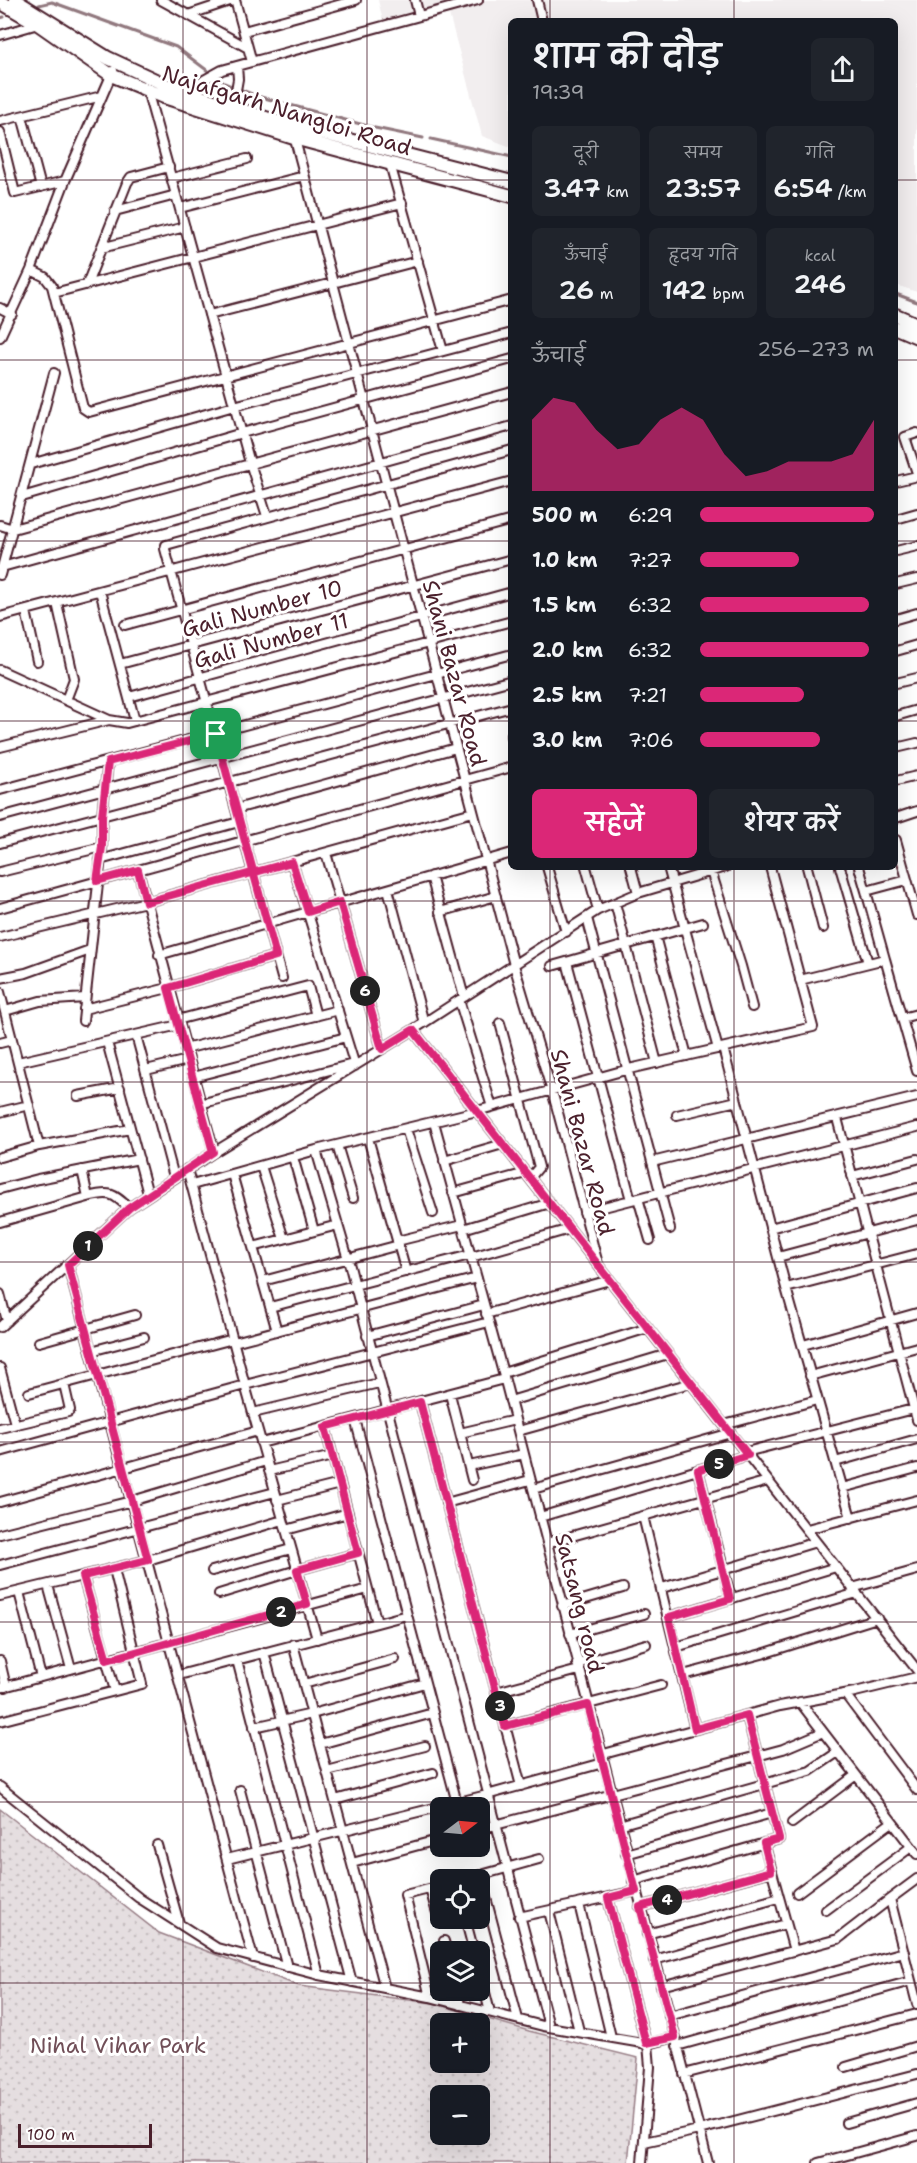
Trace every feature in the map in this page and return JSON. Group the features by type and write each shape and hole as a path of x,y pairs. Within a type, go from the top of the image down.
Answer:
{"main road":[{"path":"15,0 117,63 168,86 192,94 234,101 292,125 508,181"},
{"name":"Najafgarh Nangloi Road","path":"0,2 38,24 111,75 164,98 294,138 508,195"},
{"path":"898,316 917,324"},
{"path":"898,329 917,337"}],"street":[{"path":"161,0 248,48"},
{"path":"188,15 234,0 252,62"},
{"path":"244,31 356,0"},
{"path":"415,0 419,16"},
{"path":"192,94 208,77 218,71 478,0"},
{"path":"537,0 541,18"},
{"path":"0,34 38,24"},
{"path":"0,337 31,270 65,181 117,63"},
{"path":"234,101 237,66"},
{"path":"147,90 250,464 267,516"},
{"path":"0,121 102,96"},
{"path":"22,116 41,187"},
{"name":"Shani Bazar Road","path":"292,125 514,965 551,1090 598,1264"},
{"path":"0,132 13,191 18,194 65,181"},
{"path":"172,178 247,159"},
{"path":"390,164 443,351"},
{"path":"87,284 115,211 131,177 169,166"},
{"path":"180,208 304,176"},
{"path":"115,211 176,195"},
{"path":"54,293 402,203"},
{"path":"101,248 185,227"},
{"path":"209,315 418,261"},
{"path":"31,270 45,277 52,286 86,411 89,412 508,301"},
{"path":"0,308 12,314"},
{"path":"31,464 234,406 508,334"},
{"path":"22,497 242,433 508,360"},
{"path":"1,571 54,373"},
{"path":"0,525 13,529 508,393"},
{"path":"1,571 508,427"},
{"path":"898,480 917,470 905,436 917,433"},
{"path":"282,978 165,549 168,543 508,451"},
{"path":"0,617 508,482"},
{"path":"898,518 917,513"},
{"path":"125,625 508,521"},
{"path":"898,551 917,546"},
{"name":"Gali Number 10","path":"120,664 508,560"},
{"path":"898,584 917,579"},
{"path":"100,591 135,721"},
{"name":"Gali Number 11","path":"129,697 508,593"},
{"path":"57,603 74,679 66,700"},
{"path":"26,610 37,661"},
{"path":"898,618 917,613"},
{"path":"0,670 109,720 127,723 429,645 508,622"},
{"path":"898,650 917,645"},
{"path":"0,790 508,655"},
{"path":"898,683 917,678"},
{"path":"0,817 508,681"},
{"path":"0,843 508,708"},
{"path":"898,716 917,711"},
{"path":"0,747 109,720"},
{"path":"898,748 917,743"},
{"path":"236,809 456,748"},
{"path":"83,1021 102,847 102,816 108,762"},
{"path":"0,908 245,842 508,767"},
{"path":"898,781 917,776"},
{"path":"0,937 146,902 473,812"},
{"path":"898,818 916,814"},
{"path":"100,860 239,822"},
{"path":"0,872 102,847"},
{"path":"898,847 917,915"},
{"path":"326,853 382,1049"},
{"path":"159,955 508,854"},
{"path":"292,862 354,1065"},
{"path":"138,870 213,1152"},
{"path":"549,870 566,932"},
{"path":"587,870 598,910"},
{"path":"632,870 638,893"},
{"path":"669,870 747,1140 810,1376 851,1518"},
{"path":"0,1327 129,1208 148,1194 413,1030 598,910 638,893 707,870"},
{"path":"710,870 752,1007"},
{"path":"192,1185 316,1150 477,1112 628,1069 813,1027 771,870"},
{"path":"808,870 823,928"},
{"path":"841,870 868,963"},
{"path":"860,870 902,1018 913,1040 917,1069"},
{"path":"430,876 492,1107"},
{"path":"866,891 907,880"},
{"path":"387,889 424,1023"},
{"path":"440,912 496,896"},
{"path":"615,903 628,944 657,1063"},
{"path":"587,918 670,1229"},
{"path":"552,966 703,923"},
{"path":"655,936 687,1056"},
{"path":"0,978 26,974 90,950"},
{"path":"84,1009 168,988 276,956"},
{"path":"800,980 885,959"},
{"path":"567,962 598,1078 650,1240"},
{"path":"18,1062 136,1035 308,986 316,1016"},
{"path":"0,992 39,1146"},
{"path":"5,1011 40,1001 85,998"},
{"path":"185,1049 338,1011"},
{"path":"902,1018 917,1014"},
{"path":"453,1193 528,1176 539,1167 500,1023"},
{"path":"413,1030 917,1670"},
{"path":"136,1035 174,1178"},
{"path":"193,1077 346,1037"},
{"path":"0,1043 12,1040"},
{"path":"107,1042 148,1194"},
{"path":"146,1071 188,1060"},
{"path":"200,1104 354,1065"},
{"path":"78,1096 120,1088"},
{"path":"652,1162 917,1097"},
{"path":"677,1115 736,1101"},
{"path":"0,1112 29,1105"},
{"path":"837,1118 917,1420"},
{"name":"Satsang road","path":"434,1122 504,1376 601,1759 708,2163"},
{"path":"584,1212 917,1127"},
{"path":"0,1157 39,1146 130,1129"},
{"path":"406,1129 433,1213"},
{"path":"368,1138 406,1272"},
{"path":"444,1161 503,1144"},
{"path":"337,1145 353,1198"},
{"path":"316,1150 348,1260 549,2026"},
{"path":"293,1157 314,1231"},
{"path":"0,1189 138,1159"},
{"path":"852,1176 917,1159"},
{"path":"261,1166 284,1239"},
{"path":"187,1169 317,1639"},
{"path":"82,1170 88,1197"},
{"path":"232,1174 277,1331"},
{"path":"770,1228 917,1188"},
{"path":"0,1222 107,1192 129,1208"},
{"path":"263,1281 348,1260 398,1243 550,1203"},
{"path":"778,1257 917,1220"},
{"path":"253,1247 338,1225"},
{"path":"270,1307 570,1229"},
{"path":"786,1288 917,1254"},
{"path":"68,1265 254,1958"},
{"path":"29,1394 477,1278"},
{"path":"0,1452 371,1353 610,1280"},
{"path":"0,1298 7,1321"},
{"path":"367,1336 484,1305"},
{"path":"803,1345 917,1313"},
{"path":"39,1342 135,1315"},
{"path":"261,1443 450,1394 648,1328"},
{"path":"91,1351 144,1337"},
{"path":"810,1376 917,1347"},
{"path":"510,1401 668,1354"},
{"path":"0,1368 15,1424"},
{"path":"253,1413 379,1383"},
{"path":"518,1431 691,1383"},
{"path":"0,1428 68,1412 70,1406 64,1384"},
{"path":"450,1394 472,1480"},
{"path":"724,1425 817,1400"},
{"path":"420,1402 521,1786"},
{"path":"540,1517 826,1430 915,1408"},
{"path":"355,1419 455,1797"},
{"path":"460,1433 515,1420"},
{"path":"325,1427 376,1623"},
{"path":"0,1502 258,1431"},
{"path":"532,1489 730,1433"},
{"path":"835,1462 917,1439"},
{"path":"469,1466 524,1454"},
{"path":"269,1471 333,1456"},
{"path":"0,1534 132,1501 266,1461"},
{"path":"842,1488 917,1468"},
{"path":"698,1470 730,1599"},
{"path":"446,1503 530,1480"},
{"path":"546,1543 768,1480"},
{"path":"0,1565 276,1496 340,1484"},
{"path":"807,1530 917,1500"},
{"path":"286,1530 348,1513"},
{"path":"643,1516 695,1729"},
{"path":"0,1596 148,1560 283,1520"},
{"path":"662,1588 816,1542"},
{"path":"212,1571 291,1549"},
{"path":"219,1594 358,1553"},
{"path":"669,1617 836,1567"},
{"path":"0,1721 142,1684 114,1569"},
{"path":"676,1647 917,1570"},
{"path":"83,1576 115,1691"},
{"path":"48,1585 71,1669"},
{"path":"562,1606 623,1588"},
{"path":"0,1661 3,1687 368,1589"},
{"path":"19,1592 42,1677"},
{"path":"570,1634 644,1614"},
{"path":"179,1675 407,1615"},
{"path":"683,1675 762,1654 877,1618"},
{"path":"293,1644 385,1988"},
{"path":"496,1692 646,1644"},
{"path":"264,1652 352,1982"},
{"path":"304,1684 395,1659"},
{"path":"237,1660 319,1976"},
{"path":"480,1797 521,1786 695,1729 800,1702 917,1677"},
{"path":"254,1727 312,1714 425,1683"},
{"path":"505,1726 661,1685"},
{"path":"845,1694 917,1790"},
{"path":"800,1702 917,1854"},
{"path":"320,1743 433,1713"},
{"path":"633,1881 779,1839 747,1715"},
{"path":"490,1826 611,1796 783,1749 823,1732"},
{"path":"327,1771 425,1746"},
{"path":"619,1825 810,1771 838,1752"},
{"path":"335,1800 433,1773"},
{"path":"792,1823 856,1775"},
{"path":"0,1787 139,1898 217,1948 319,1976 430,1997 405,1895 430,1889"},
{"path":"240,1790 287,1967"},
{"path":"227,1859 430,1810"},
{"path":"626,1854 772,1813"},
{"path":"797,1893 892,1822"},
{"path":"352,1863 430,1842"},
{"path":"764,1843 794,1951"},
{"path":"157,1845 179,1923"},
{"path":"826,1910 911,1847"},
{"path":"490,1872 538,1859"},
{"path":"640,1907 771,1871"},
{"path":"661,1986 838,1939 917,1879"},
{"path":"519,1917 636,1891"},
{"path":"608,1898 647,2044 650,2067 642,2163"},
{"path":"647,1934 779,1898"},
{"path":"890,1899 917,2004"},
{"path":"579,1904 611,2037"},
{"path":"549,1911 579,2031"},
{"path":"490,1913 518,2019"},
{"path":"654,1960 786,1924"},
{"path":"669,2016 904,1952"},
{"path":"445,2001 549,2026 647,2044 676,2042 911,1981"},
{"path":"459,2001 460,2005"},
{"path":"487,2001 490,2012"},
{"path":"684,2074 917,2014"},
{"path":"846,2067 917,2046"},
{"path":"644,2142 917,2074"},
{"path":"846,2123 917,2103"},
{"path":"818,2163 917,2136"}],"shaded area":[{"path":"378,0 917,0 917,292 898,286 898,18 508,18 508,146 482,136 446,3 383,21"}],"green space":[{"name":"Nihal Vihar Park","path":"0,1809 159,1933 299,1986 433,2003 467,2013 430,2013 430,2073 490,2073 490,2020 638,2058 628,2163 0,2163"}],"waterway":[{"path":"39,5 52,2 176,47 224,83 257,96 375,128 423,138"},
{"path":"0,18 4,17"},
{"path":"431,139 508,156"},
{"path":"898,295 917,302"}],"route":[{"path":"216,734 108,762 102,816 102,847 97,881 138,870 146,902 253,873 292,862 308,912 340,902 382,1049 413,1030 748,1455 698,1470 730,1599 669,1617 695,1729 747,1715 779,1839 764,1843 771,1871 640,1907 675,2037 646,2043 608,1898 636,1891 588,1705 505,1726 420,1402 325,1427 358,1553 297,1570 307,1604 107,1660 83,1576 148,1560 68,1265 129,1208 213,1152 168,988 276,956 253,873 229,782 222,759 216,734"}]}
